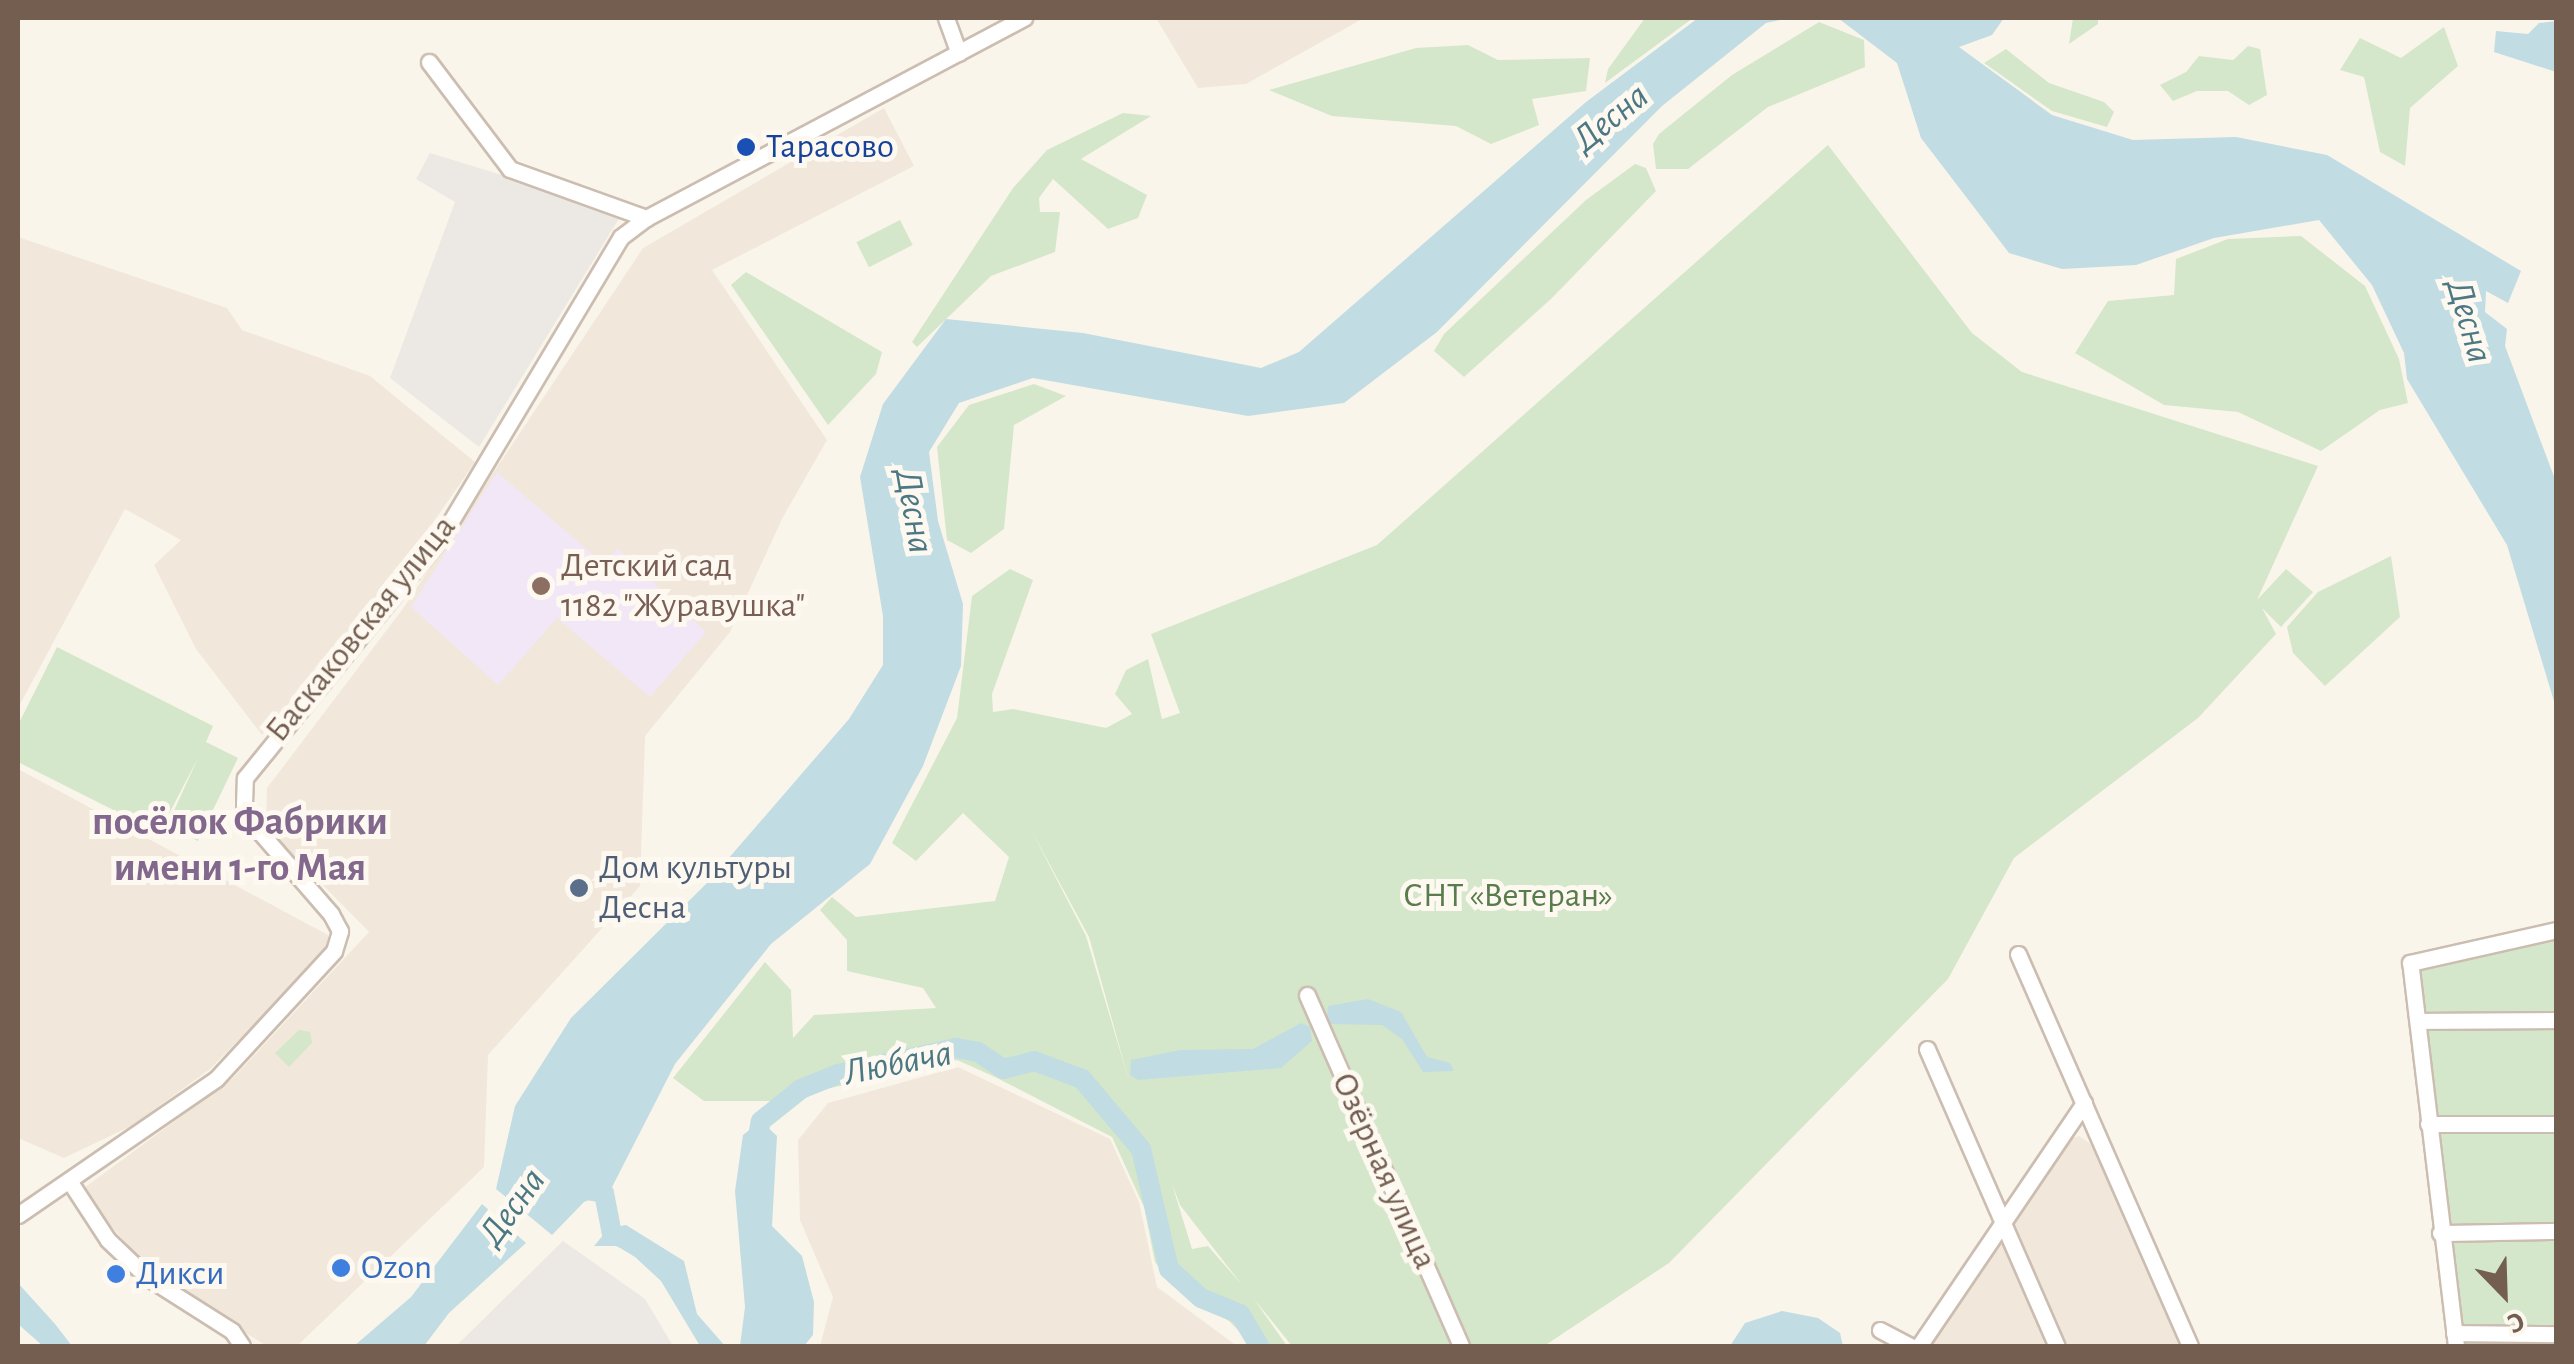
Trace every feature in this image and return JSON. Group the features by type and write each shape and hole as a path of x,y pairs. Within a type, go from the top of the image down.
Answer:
{"street":[{"path":"946,18 959,53"},
{"name":"Баскаковская улица","path":"23,1212 216,1079 334,952 340,931 253,824 244,804 245,778 265,746 442,536 520,411 592,277 632,226 1024,18"},
{"path":"429,62 510,169 646,218"},
{"path":"2556,930 2410,963 2455,1340 2556,1334"},
{"path":"2018,954 2190,1346"},
{"name":"Озёрная улица","path":"1307,996 1461,1346"},
{"path":"2418,1021 2556,1020"},
{"path":"1927,1049 2057,1346"},
{"path":"1919,1346 2084,1104"},
{"path":"2428,1124 2556,1124"},
{"path":"70,1182 108,1240 147,1277 232,1331 242,1346"},
{"path":"2440,1233 2556,1231"},
{"path":"1880,1330 1910,1346"}],"shaded area":[{"path":"1156,18 1364,18 1246,84 1198,88"},
{"path":"884,108 914,166 712,270 827,440 783,517 730,632 645,736 640,886 488,1055 484,1167 297,1346 267,1346 158,1279 80,1191 233,1078 369,932 266,827 267,788 402,610 643,248"},
{"path":"430,153 623,212 479,447 390,378 455,202 416,179"},
{"path":"18,237 227,308 242,330 370,376 475,462 392,582 262,735 196,649 154,565 181,540 125,509 18,708"},
{"name":"Детский сад 1182 \"Журавушка\"","path":"497,472 604,564 618,548 706,632 650,697 557,618 498,685 411,607"},
{"path":"18,769 328,935 328,949 210,1069 133,1125 64,1158 18,1138"},
{"path":"958,1067 1110,1139 1139,1202 1157,1287 1237,1346 820,1346 833,1297 800,1220 798,1140 828,1103"},
{"path":"2079,1136 2095,1147 2183,1346 2062,1346 2011,1222 2065,1141"},
{"path":"563,1241 645,1299 673,1346 456,1346"},
{"path":"2005,1242 2054,1346 1927,1346 1994,1246"}],"green space":[{"path":"1645,18 1693,18 1605,83 1608,69"},
{"path":"2073,18 2098,18 2098,24 2069,44"},
{"path":"1819,22 1864,40 1865,67 1768,107 1688,169 1656,169 1653,144 1659,134 1732,75"},
{"path":"2444,27 2458,66 2410,108 2405,166 2380,152 2364,77 2340,70 2360,38 2401,58"},
{"path":"1468,45 1498,60 1590,58 1586,91 1532,99 1539,125 1491,144 1456,126 1332,116 1269,90 1416,48"},
{"path":"2248,46 2260,49 2267,95 2249,105 2228,91 2197,91 2173,101 2160,85 2186,72 2199,56 2233,60"},
{"path":"2006,49 2049,83 2104,102 2114,112 2107,127 2052,111 1984,63"},
{"path":"1123,113 1151,116 1081,159 1147,195 1138,218 1108,229 1053,179 1039,198 1040,212 1060,212 1055,252 991,276 917,347 912,342 1013,188 1047,150"},
{"name":"СНТ «Ветеран»","path":"1828,145 1972,333 2022,372 2318,466 2257,600 2286,569 2313,592 2281,627 2262,608 2276,634 2198,718 2014,858 1948,979 1669,1263 1544,1346 1292,1346 1254,1299 1287,1346 1254,1346 1229,1321 1172,1285 1155,1262 1144,1207 1112,1137 957,1060 772,1101 704,1101 673,1078 765,962 791,990 793,1038 814,1015 936,1008 923,988 847,971 847,940 820,910 832,897 856,917 995,901 1009,857 963,813 916,861 892,843 957,718 972,596 1010,569 1033,580 992,694 993,712 1013,709 1106,728 1132,714 1115,694 1126,670 1148,659 1162,719 1180,713 1151,634 1377,545","holes":["1030,828 1089,937 1129,1081 1086,936","1172,1184 1180,1205 1242,1285 1208,1246 1192,1249"]},
{"path":"1635,164 1646,168 1656,191 1551,299 1464,377 1434,351 1444,334 1586,200"},
{"path":"900,220 913,245 869,267 856,242"},
{"path":"2301,236 2365,286 2399,359 2408,403 2380,410 2321,451 2238,412 2164,405 2075,353 2108,301 2174,295 2176,259 2228,239"},
{"path":"746,272 882,352 876,374 828,425 731,285"},
{"path":"1034,384 1066,396 1014,425 1004,529 971,553 947,540 937,447 969,405"},
{"path":"2391,556 2400,617 2325,686 2293,653 2287,627 2318,592"},
{"path":"57,647 213,726 206,742 238,758 198,841 167,826 198,758 159,833 18,762 18,725"},
{"path":"2556,923 2556,1346 2450,1346 2401,959"},
{"path":"299,1030 310,1032 312,1043 289,1067 275,1053"}],"water":[{"path":"1698,18 1789,18 1766,23 1662,106 1437,332 1344,403 1248,416 1033,378 959,403 929,452 938,521 963,604 961,666 923,766 870,864 771,944 675,1064 610,1191 584,1202 552,1235 496,1189 515,1106 571,1018 709,881 849,719 883,665 883,616 860,477 883,404 946,319 1083,333 1261,368 1299,352 1586,102"},
{"path":"1838,18 2004,18 1992,35 1959,47 2052,115 2133,140 2236,137 2327,155 2521,271 2508,303 2486,291 2485,312 2507,329 2505,346 2556,482 2556,708 2507,545 2407,379 2404,353 2372,285 2319,220 2214,238 2136,265 2062,269 2009,253 1921,138 1897,63"},
{"path":"2556,21 2556,72 2494,52 2496,31 2528,34 2539,23"},
{"path":"1368,999 1401,1012 1427,1057 1450,1063 1454,1071 1423,1072 1402,1039 1382,1025 1326,1024 1328,1006"},
{"path":"1301,1023 1310,1027 1312,1041 1281,1068 1138,1080 1130,1075 1131,1060 1180,1050 1253,1049"},
{"path":"761,1121 777,1136 772,1226 802,1256 814,1302 813,1335 804,1346 740,1346 745,1307 735,1191 743,1135"},
{"path":"482,1204 526,1243 449,1313 424,1346 354,1346 411,1297"},
{"path":"626,1225 684,1261 697,1314 725,1346 700,1346 661,1281 635,1257 617,1246 594,1246 609,1228"},
{"path":"18,1283 72,1346 43,1346 18,1324"},
{"path":"1782,1311 1818,1318 1840,1333 1843,1346 1730,1346 1745,1323"}],"waterway":[{"name":"Любача","path":"756,1148 761,1121 801,1089 838,1074 956,1048 978,1052 1003,1069 1034,1061 1082,1079 1141,1149 1169,1269 1201,1298 1240,1314 1259,1346"},
{"name":"Десна","path":"488,1246 533,1185"},
{"name":"Любача","path":"581,1189 604,1193 612,1234 631,1241"}],"place":[{"name":"Тарасово","path":"746,147"},
{"name":"Детский сад 1182 \"Журавушка\"","path":"541,586"},
{"name":"Дом культуры Десна","path":"579,888"},
{"name":"Ozon","path":"341,1268"},
{"name":"Дикси","path":"116,1274"}],"district":[{"name":"посёлок Фабрики имени 1-го Мая","path":"240,845"}]}
